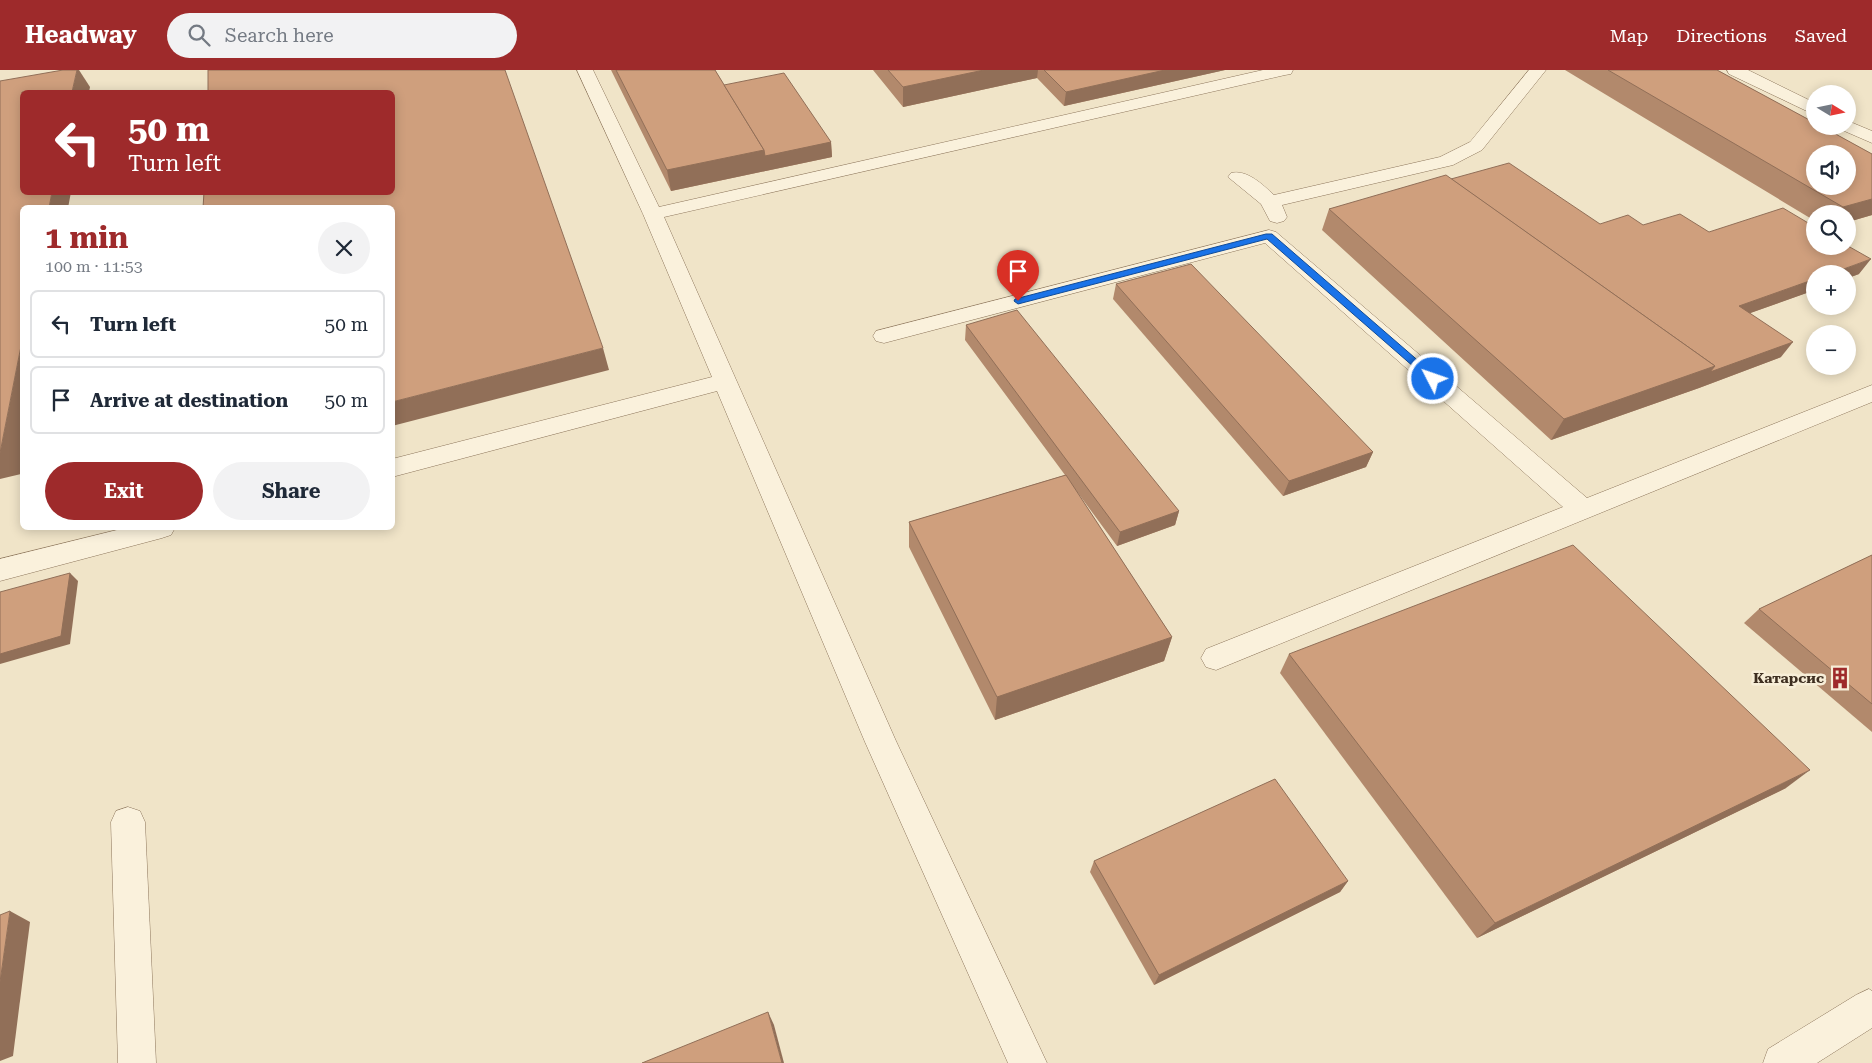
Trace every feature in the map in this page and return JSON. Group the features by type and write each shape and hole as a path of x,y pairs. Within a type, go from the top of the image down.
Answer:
{"street":[{"path":"585,70 653,214 881,742 1028,1063"},
{"path":"653,214 1285,70"},
{"path":"1270,202 1437,163 1476,146 1538,70"},
{"path":"1735,70 1806,106"},
{"path":"1856,130 1872,138"},
{"path":"884,336 1269,236 1276,223 1277,212 1270,202 1238,177"},
{"path":"1269,236 1583,509"},
{"path":"395,467 725,381"},
{"path":"1216,658 1872,393"},
{"path":"0,570 154,530"},
{"path":"128,822 137,1063"},
{"path":"1782,1063 1869,1008"}],"building":[{"path":"63,70 77,70 72,90 20,90 20,195 51,195 50,205 20,205 20,351 0,453 0,81"},
{"path":"208,70 505,70 603,348 395,401 395,205 203,205 204,195 395,195 395,90 208,90"},
{"path":"616,70 715,70 764,150 667,170"},
{"path":"888,70 984,70 903,87"},
{"path":"1044,70 1165,70 1066,92"},
{"path":"1608,70 1717,70 1806,118 1806,135 1837,135 1856,145 1806,145 1806,185"},
{"path":"784,73 831,142 765,156 764,150 724,85"},
{"path":"1856,145 1872,154 1872,199 1850,205 1840,205 1822,195 1856,195"},
{"path":"1509,163 1600,224 1628,215 1643,225 1680,214 1709,232 1783,208 1806,222 1806,255 1856,255 1856,251 1871,259 1855,265 1806,265 1806,282 1739,306 1793,342 1710,372 1715,366 1451,179"},
{"path":"1446,175 1715,366 1564,419 1329,209"},
{"path":"1191,264 1373,452 1289,481 1116,284"},
{"path":"1017,310 1179,511 1120,532 966,325"},
{"path":"1066,475 1172,637 997,697 909,522"},
{"path":"1573,545 1810,770 1495,923 1289,654"},
{"name":"Катарсис","path":"1872,555 1872,704 1759,609"},
{"path":"70,573 61,636 0,654 0,592"},
{"path":"1275,779 1348,881 1159,975 1094,861"},
{"path":"10,911 0,982 0,915"},
{"path":"768,1012 782,1063 642,1063"}],"place":[{"name":"Катарсис","path":"1840,678"}],"route":[{"path":"1018,301 1269,236 1433,379"}]}
